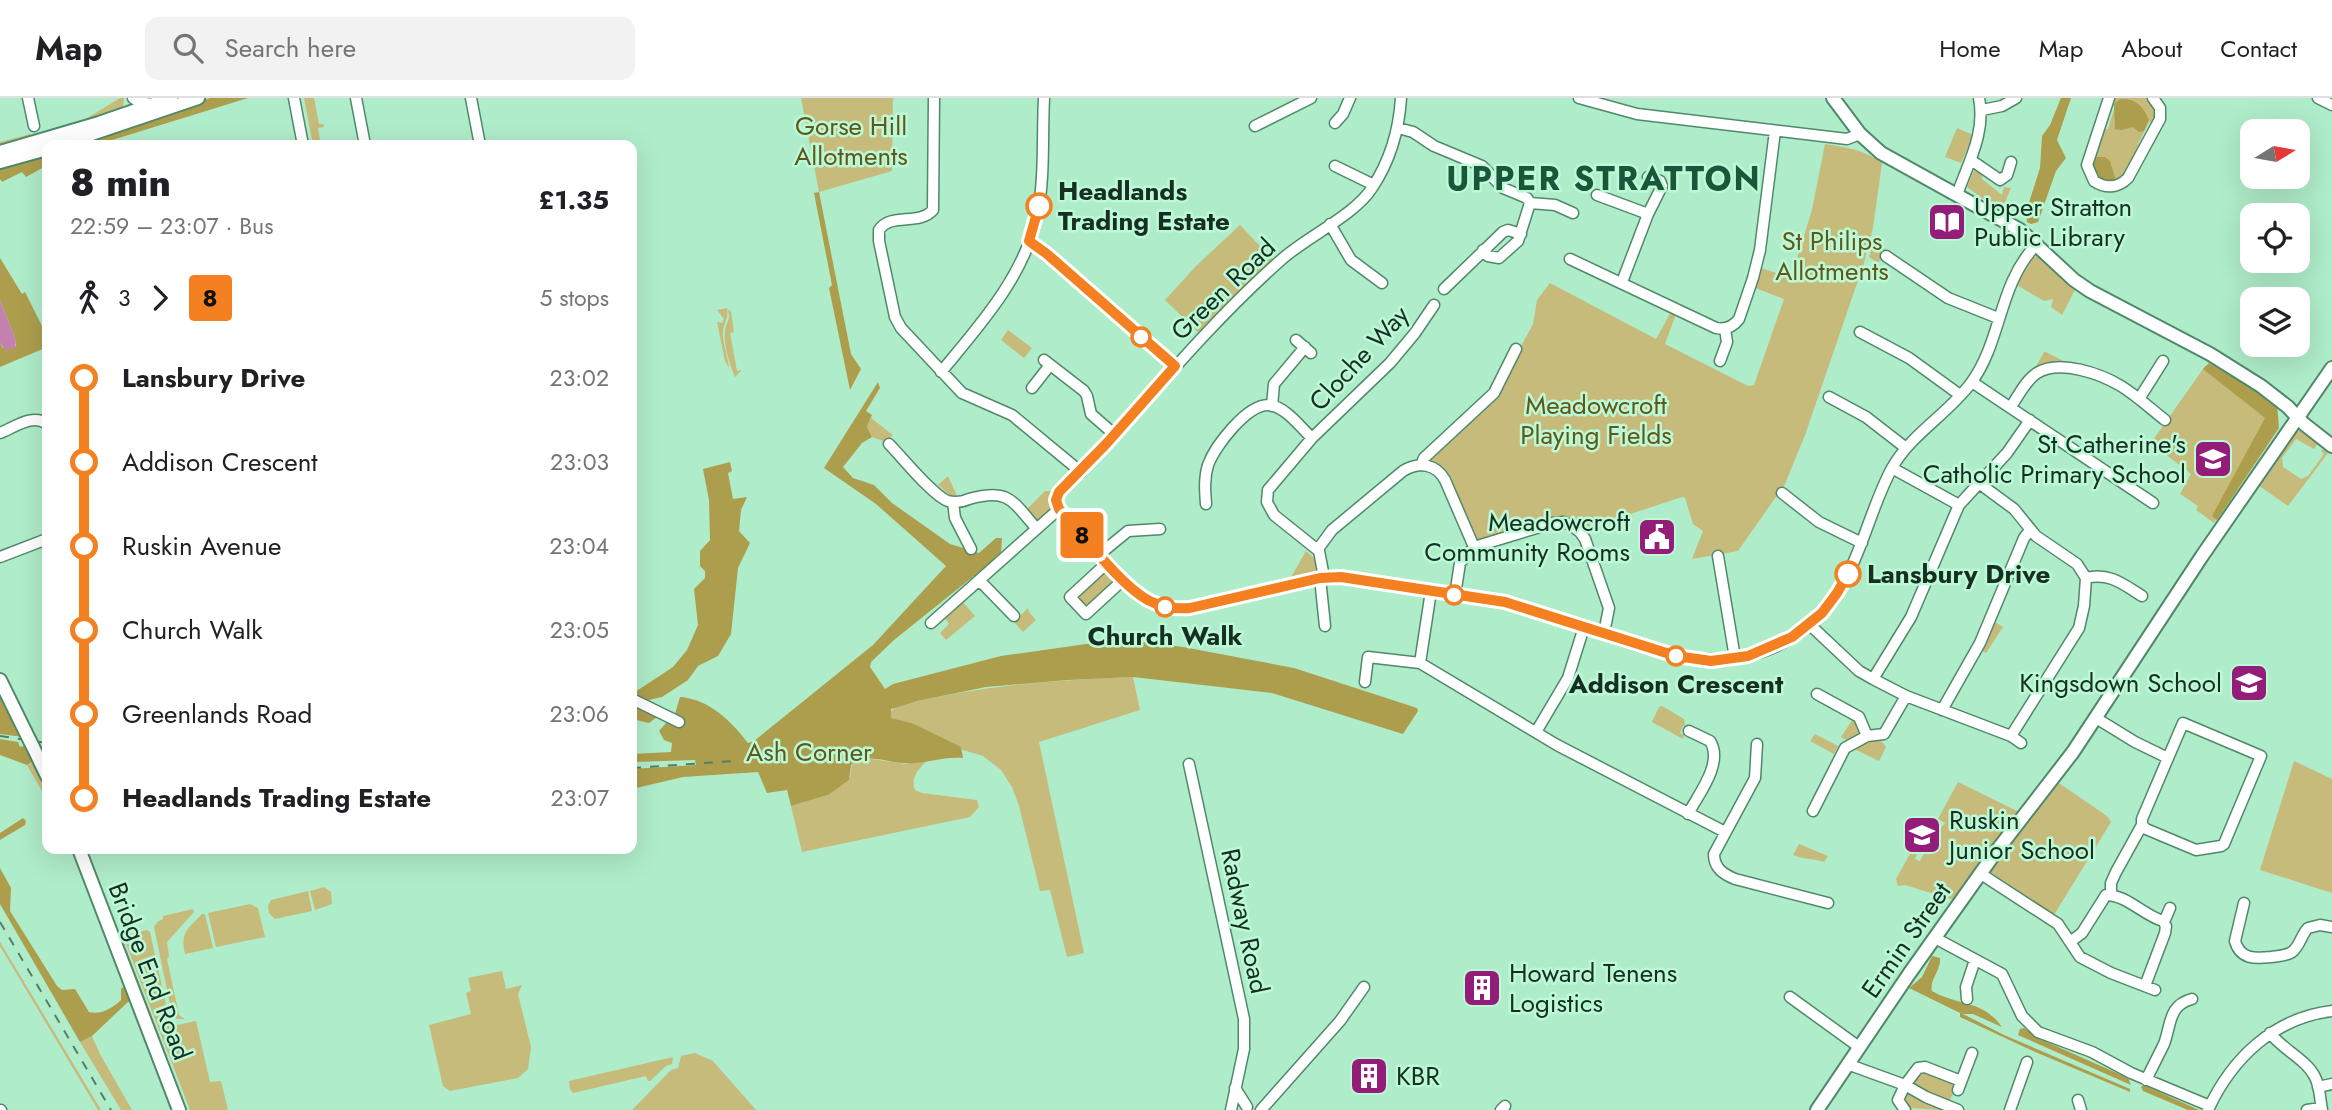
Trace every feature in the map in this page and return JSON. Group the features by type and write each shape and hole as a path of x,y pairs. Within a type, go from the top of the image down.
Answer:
{"main road":[{"path":"0,152 121,116 171,98"},
{"path":"75,140 198,98"},
{"path":"1833,98 1860,134 1886,157 2020,230 2090,290 2210,354 2270,393 2332,446"},
{"path":"0,162 42,150"},
{"name":"Ermin Street","path":"1817,1110 1935,938 2096,718 2202,556 2332,368"},
{"path":"0,680 42,766"},
{"name":"Bridge End Road","path":"81,854 178,1110"}],"street":[{"path":"28,98 34,126"},
{"path":"121,116 131,98 153,104"},
{"path":"356,98 364,140"},
{"path":"471,98 480,140"},
{"path":"934,98 933,210 922,217 885,223 878,234 897,323 962,393 1020,421 1081,472"},
{"path":"941,372 1003,295 1029,241 1039,204 1044,98"},
{"path":"1255,126 1311,98"},
{"path":"1335,123 1343,114 1350,98"},
{"name":"Green Road","path":"936,623 979,580 1059,509 1057,495 1115,435 1175,366 1280,261 1361,201 1374,185 1391,151 1398,128 1401,98"},
{"path":"1578,98 1602,101 1637,114 1847,139 1860,134"},
{"path":"1957,195 1979,133 1982,110 1979,98"},
{"path":"1982,110 2002,106 2016,98"},
{"path":"2109,98 2087,165 2094,181 2109,186 2120,184 2128,178 2159,121 2160,108 2153,98"},
{"path":"293,100 302,140"},
{"path":"1398,128 1413,132 1434,146 1482,166 1503,188 1527,198 1530,203 1518,241 1499,258 1488,256 1483,250"},
{"path":"1570,259 1710,326 1725,329 1733,326 1738,319 1757,263 1775,131"},
{"path":"1971,160 2000,180 2007,175 2011,162"},
{"path":"1335,166 1374,185"},
{"path":"1622,282 1662,185 1660,181 1648,177"},
{"path":"1597,195 1648,214"},
{"path":"1530,203 1555,205 1573,212"},
{"path":"1330,224 1349,257 1382,283"},
{"path":"1444,289 1505,231 1521,234"},
{"path":"1029,241 1175,366"},
{"path":"1059,509 1123,580 1150,602 1170,608 1184,608 1322,577 1341,577 1505,602 1686,658 1711,661 1735,658 1779,644 1822,613 1843,584 1892,468 1906,448 1972,382 2013,276 2036,245"},
{"path":"1886,256 1948,298 1998,318"},
{"name":"Cloche Way","path":"1318,549 1274,515 1267,502 1268,490 1312,438 1390,363 1415,333 1434,304"},
{"path":"1720,361 1727,342 1725,329"},
{"path":"1860,332 1909,358 1960,395"},
{"path":"1272,406 1274,383 1304,347"},
{"path":"1421,465 1424,458 1494,393 1516,349"},
{"path":"2139,399 2163,361"},
{"path":"1032,388 1047,363 1084,391 1091,414 1115,435"},
{"path":"2011,407 2033,376 2051,368 2065,368 2118,384 2165,420"},
{"path":"1972,382 2153,503"},
{"path":"1829,397 1866,417 1906,448"},
{"name":"Cloche Way","path":"1206,504 1207,469 1218,447 1231,430 1255,409 1272,406 1285,413 1312,438"},
{"path":"0,433 34,419 42,420"},
{"path":"1873,679 1911,617 1959,505 2014,445 2030,421"},
{"path":"889,444 939,496 953,502 987,494 1003,495 1013,502 1036,528"},
{"path":"1325,626 1318,549 1332,530 1403,471 1421,465 1434,468 1442,475 1474,547"},
{"path":"1892,468 1959,505"},
{"path":"1980,484 2014,509 2042,541 2077,564 2086,578 2079,628 2011,736"},
{"path":"1782,493 1819,522 1861,543"},
{"path":"953,502 955,518 971,549"},
{"path":"1455,595 1461,560 1474,547 1564,522 1577,529 1585,539 1609,608 1604,633"},
{"path":"1100,554 1128,531 1160,529"},
{"path":"1942,710 1980,643 2024,538 2030,530"},
{"path":"0,557 42,541"},
{"path":"1718,556 1735,658"},
{"path":"1107,563 1070,597 1086,614 1123,580"},
{"path":"2086,578 2098,575 2109,577 2142,596"},
{"path":"979,580 1014,616"},
{"path":"1420,663 1431,591"},
{"path":"1809,624 1859,671 1873,679 1906,696 2011,736 2021,743"},
{"path":"1536,732 1568,678 1584,626"},
{"path":"1365,682 1368,657 1420,663 1557,745 1725,832"},
{"path":"1817,694 1859,717 1867,736"},
{"path":"1813,811 1845,748 1867,736 1884,734 1906,696"},
{"path":"637,701 679,722"},
{"path":"2096,718 2168,758"},
{"path":"2110,895 2113,877 2142,825 2142,818 2183,723 2262,756 2221,846 2196,850 2142,825"},
{"path":"1688,814 1715,756 1710,741 1689,731"},
{"path":"1757,744 1755,778 1714,856 1716,866 1721,872 1735,878 1828,903"},
{"name":"Radway Road","path":"1189,764 1244,1019 1244,1049 1231,1110"},
{"path":"1981,874 2058,924 2080,957 2150,988 2165,933 2164,922 2170,908"},
{"path":"2070,942 2082,933 2103,898 2110,895 2164,922"},
{"path":"2244,903 2235,941 2241,953 2248,958 2288,954 2294,950 2308,928 2320,925 2332,927"},
{"path":"1935,938 2002,974 2022,1016 2035,1030 2092,1052 2209,1108 2230,1072 2270,1033 2294,1020 2332,1012"},
{"path":"1963,995 1975,960"},
{"path":"1261,1110 1340,1021 1364,987"},
{"path":"1790,997 1859,1047"},
{"path":"2146,1080 2165,1041 2170,1017 2179,1004 2192,999"},
{"path":"2270,1033 2280,1046 2308,1067 2318,1087 2322,1109 2307,1110"},
{"path":"1905,1110 1898,1100 1915,1070 1922,1067 1960,1086 1972,1053"},
{"path":"2010,1110 2027,1062"},
{"path":"1847,1064 1905,1085 1958,1110"},
{"path":"2318,1087 2332,1084"},
{"path":"1235,1088 1246,1109"}],"green space":[{"path":"124,98 123,107 118,112 0,148 0,142 84,120"},
{"path":"210,98 248,98 112,140 88,140"},
{"path":"304,98 314,98 319,124 324,127 318,128 320,140 312,140"},
{"name":"Gorse Hill Allotments","path":"801,98 893,98 892,171 819,192"},
{"path":"2061,98 2071,98 2057,140 2066,158 2056,171 2038,222 2031,224 2027,222 2026,212 2040,168 2042,136 2050,125"},
{"path":"2112,98 2147,98 2155,105 2156,122 2149,122 2138,144 2141,149 2126,176 2113,183 2091,159 2101,130 2108,129 2115,106"},
{"path":"2120,99 2135,102 2144,111 2149,120 2144,131 2139,132 2133,127 2115,129 2114,104"},
{"path":"1957,128 1973,135 1961,163 1945,157"},
{"name":"Meadowcroft Playing Fields","path":"1825,144 1862,152 1882,163 1873,228 1864,263 1805,435 1785,484 1738,551 1692,559 1703,531 1693,524 1685,498 1682,497 1582,530 1567,520 1480,541 1474,537 1429,458 1495,395 1533,324 1537,300 1550,283 1656,339 1671,312 1676,314 1665,344 1748,386 1754,385 1784,299 1755,288 1761,268 1791,278 1812,210"},
{"path":"42,154 42,168 26,177 22,172 2,182 0,167"},
{"path":"2105,157 2110,161 2115,178 2113,183 2101,181 2093,173 2092,160"},
{"path":"1975,168 1983,171 1982,179 2002,195 2004,187 2011,188 2001,212 1967,187"},
{"path":"819,192 851,354 861,369 850,390 829,288 832,285 814,193"},
{"path":"1240,225 1274,261 1200,334 1165,300 1196,266"},
{"path":"1874,241 1881,244 1886,251 1878,263 1869,257"},
{"path":"2037,256 2042,256 2076,288 2062,315 2051,307 2053,299 2044,301 2015,284 2027,264"},
{"path":"0,258 22,294 25,292 42,326 42,349 0,367 0,343 3,348 16,346 16,341 0,300"},
{"path":"727,308 723,336 729,368 725,361 717,322 722,323 724,319 717,310"},
{"path":"728,309 731,312 734,332 730,333 737,371 742,370 735,377 725,342"},
{"path":"1008,330 1032,348 1024,358 1001,340"},
{"path":"2044,352 2067,363 2050,363 2034,370"},
{"path":"2209,363 2277,403 2279,428 2217,520 2212,516 2265,418 2203,369"},
{"name":"St Catherine's Catholic Primary School","path":"2205,366 2273,414 2272,429 2214,523 2196,510 2198,506 2180,494 2191,474 2151,443"},
{"name":"Ash Corner","path":"878,382 880,388 866,411 872,415 867,427 872,437 862,443 843,467 853,478 874,485 892,503 950,544 979,553 996,538 1002,538 1001,552 990,563 894,640 871,662 870,667 885,689 893,684 1001,656 1093,643 1134,641 1183,647 1294,668 1417,708 1418,711 1403,734 1272,693 1133,677 986,687 891,709 891,718 912,723 961,747 963,758 918,763 863,759 851,765 849,780 828,795 791,806 787,790 767,793 758,772 683,777 637,788 637,769 696,765 695,760 637,762 637,754 671,752 672,743 664,740 659,731 666,723 672,724 680,697 710,707 727,719 748,743 754,741 873,645 946,566 876,504 824,468"},
{"path":"871,418 893,435 886,442 872,437 867,427"},
{"path":"2296,431 2301,431 2318,443 2314,449 2296,439 2282,458 2283,467 2301,479 2308,476 2324,454 2321,451 2323,449 2328,453 2288,506 2258,485"},
{"path":"730,462 732,471 728,473 733,499 747,497 741,510 739,531 750,543 738,568 731,634 718,656 698,666 688,680 662,697 644,701 637,691 673,667 687,650 698,625 694,589 705,578 705,571 700,566 700,551 710,540 709,500 703,469"},
{"path":"948,476 957,496 950,495 938,485"},
{"path":"1045,491 1053,491 1049,501 1051,509 1040,519 1036,519 1028,512 1028,508"},
{"path":"1306,551 1316,560 1316,573 1290,579"},
{"path":"1108,571 1116,579 1115,586 1088,610 1076,600 1077,593 1101,572"},
{"path":"961,600 975,616 946,640 940,633 949,624 944,617"},
{"path":"1028,608 1036,620 1023,632 1014,622"},
{"path":"1995,622 2003,627 1986,653 1981,650"},
{"path":"1133,677 1140,710 1039,742 1084,953 1067,957 1050,890 1040,891 1019,806 1012,787 1001,770 983,756 963,750 912,723 890,718 890,713 896,706 955,693 1043,682"},
{"path":"0,691 23,737 0,734"},
{"path":"1662,706 1684,719 1685,726 1680,733 1684,735 1683,739 1652,722"},
{"path":"637,707 657,717 649,723 637,720"},
{"path":"1853,719 1858,721 1861,733 1847,740 1841,737"},
{"path":"1815,734 1838,746 1834,754 1810,741"},
{"path":"0,739 18,742 20,747 27,745 34,761 27,765 0,755"},
{"path":"1875,739 1886,747 1879,761 1850,747"},
{"path":"34,759 42,776 42,791 27,765"},
{"path":"872,759 905,764 928,760 915,777 915,790 977,800 979,807 970,817 802,852 791,806 828,795 850,777 852,763"},
{"path":"2294,761 2332,779 2332,893 2260,870"},
{"path":"2053,779 2107,816 2111,822 2054,915 1990,872"},
{"path":"1958,782 2019,812 1954,900 1905,885 1898,886 1896,879 1911,852 1917,855 1915,859 1920,861 1932,838 1945,823 1938,819"},
{"path":"23,818 25,825 0,840 0,833"},
{"path":"1799,844 1828,856 1824,862 1793,855"},
{"path":"0,868 11,888 10,911 57,986 62,990 75,989 89,1012 98,1013 121,1000 121,989 124,986 131,1002 92,1036 80,1042 0,904"},
{"path":"324,887 331,892 332,904 315,910 310,891"},
{"path":"308,891 312,911 275,919 269,913 271,900"},
{"path":"250,904 258,908 265,937 216,947 208,913"},
{"path":"193,909 194,912 167,942 167,959 179,1015 185,1019 177,1019 172,1014 154,927 163,916"},
{"path":"202,914 205,914 213,948 185,954 184,936"},
{"path":"147,930 150,932 169,1018 177,1025 196,1021 210,1082 221,1081 228,1110 190,1110 123,936"},
{"path":"0,942 101,1110 98,1110"},
{"path":"124,943 167,1056 164,1057"},
{"path":"1932,956 1940,958 1932,991 1978,1007 2002,1027 1973,1014 1963,1014 2004,1035 2130,1089 2130,1092 1960,1017 1960,1013 1909,988 1922,977"},
{"path":"502,971 506,989 522,985 518,994 531,1047 528,1069 518,1078 450,1091 443,1086 429,1025 471,1014 466,993 471,991 468,978"},
{"path":"2024,1028 2040,1039 2128,1078 2131,1085 2018,1035 2020,1029"},
{"path":"92,1036 132,1110 121,1110 80,1042"},
{"path":"695,1053 713,1061 756,1110 632,1110 671,1070 678,1068 681,1056"},
{"path":"673,1057 672,1064 650,1081 646,1076 573,1093 570,1089 569,1081"},
{"path":"1920,1071 1951,1080 1955,1089 1949,1102 1914,1084 1913,1080"},
{"path":"2144,1085 2199,1110 2188,1110 2143,1091 2141,1087"},
{"path":"1909,1093 1943,1110 1909,1108 1903,1102 1904,1094"}],"shaded area":[{"path":"0,300 16,341 15,348 5,350 0,343"}],"railway":[{"path":"0,736 42,742"},
{"path":"637,768 734,761"},
{"path":"0,922 111,1110"}],"bus line":[{"name":"8","path":"1039,206 1029,241 1175,366 1056,497 1059,509 1123,580 1150,602 1170,608 1190,608 1320,578 1341,577 1505,602 1676,656 1711,661 1748,656 1792,637 1822,613 1848,574"}],"place":[{"name":"Headlands Trading Estate","path":"1039,206"},
{"name":"Upper Stratton Public Library","path":"1947,222"},
{"name":"St Catherine's Catholic Primary School","path":"2213,459"},
{"name":"Meadowcroft Community Rooms","path":"1657,537"},
{"name":"Lansbury Drive","path":"1848,574"},
{"name":"Church Walk","path":"1165,607"},
{"name":"Addison Crescent","path":"1676,656"},
{"name":"Kingsdown School","path":"2249,683"},
{"name":"Ruskin Junior School","path":"1922,835"},
{"name":"Howard Tenens Logistics","path":"1482,988"},
{"name":"KBR","path":"1369,1076"}],"district":[{"name":"UPPER STRATTON","path":"1604,178"}],"park label":[{"name":"St Philips Allotments","path":"1832,256"}]}
